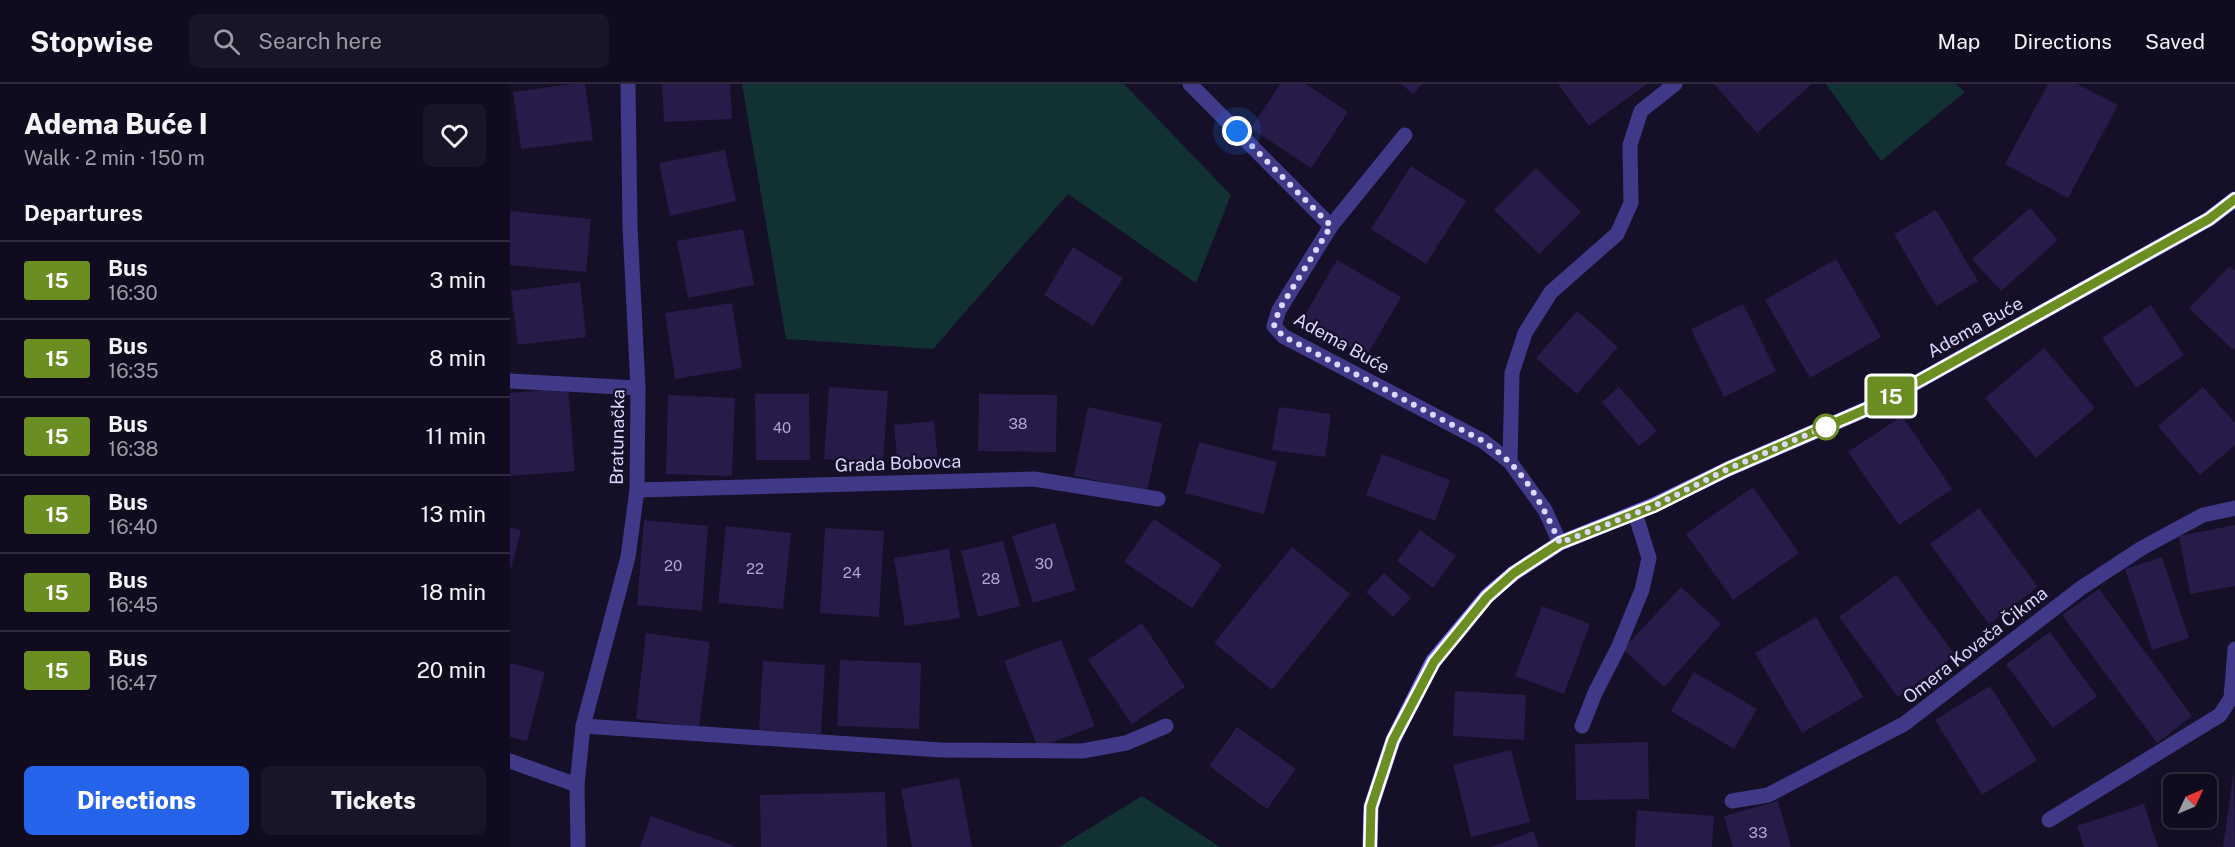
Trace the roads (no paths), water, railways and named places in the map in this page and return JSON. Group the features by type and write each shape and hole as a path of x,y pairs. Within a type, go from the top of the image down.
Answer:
{"street":[{"name":"Bratunačka","path":"578,847 577,785 583,726 628,557 637,490 638,388 630,227 628,84"},
{"path":"1190,84 1331,226"},
{"path":"1510,462 1512,373 1525,333 1551,292 1617,234 1630,203 1629,145 1641,111 1675,84"},
{"name":"Adema Buće","path":"1405,135 1331,226 1279,310 1274,326 1283,336 1483,441 1510,462 1545,510 1560,543"},
{"name":"Adema Buće","path":"1370,847 1371,807 1393,740 1434,662 1487,597 1514,573 1560,543 1635,513 1728,469 1876,405 2209,219 2235,199"},
{"path":"510,381 638,388"},
{"name":"Grada Bobovca","path":"637,490 1034,479 1158,499"},
{"name":"Omera Kovača Čikma","path":"1732,801 1768,795 1904,724 2080,588 2133,553 2203,515 2235,508"},
{"path":"1582,726 1642,590 1649,558 1635,513"},
{"path":"2049,820 2220,715 2231,698 2235,649"},
{"path":"583,726 941,750 1082,751 1126,743 1166,726"},
{"path":"510,761 577,785"}]}
